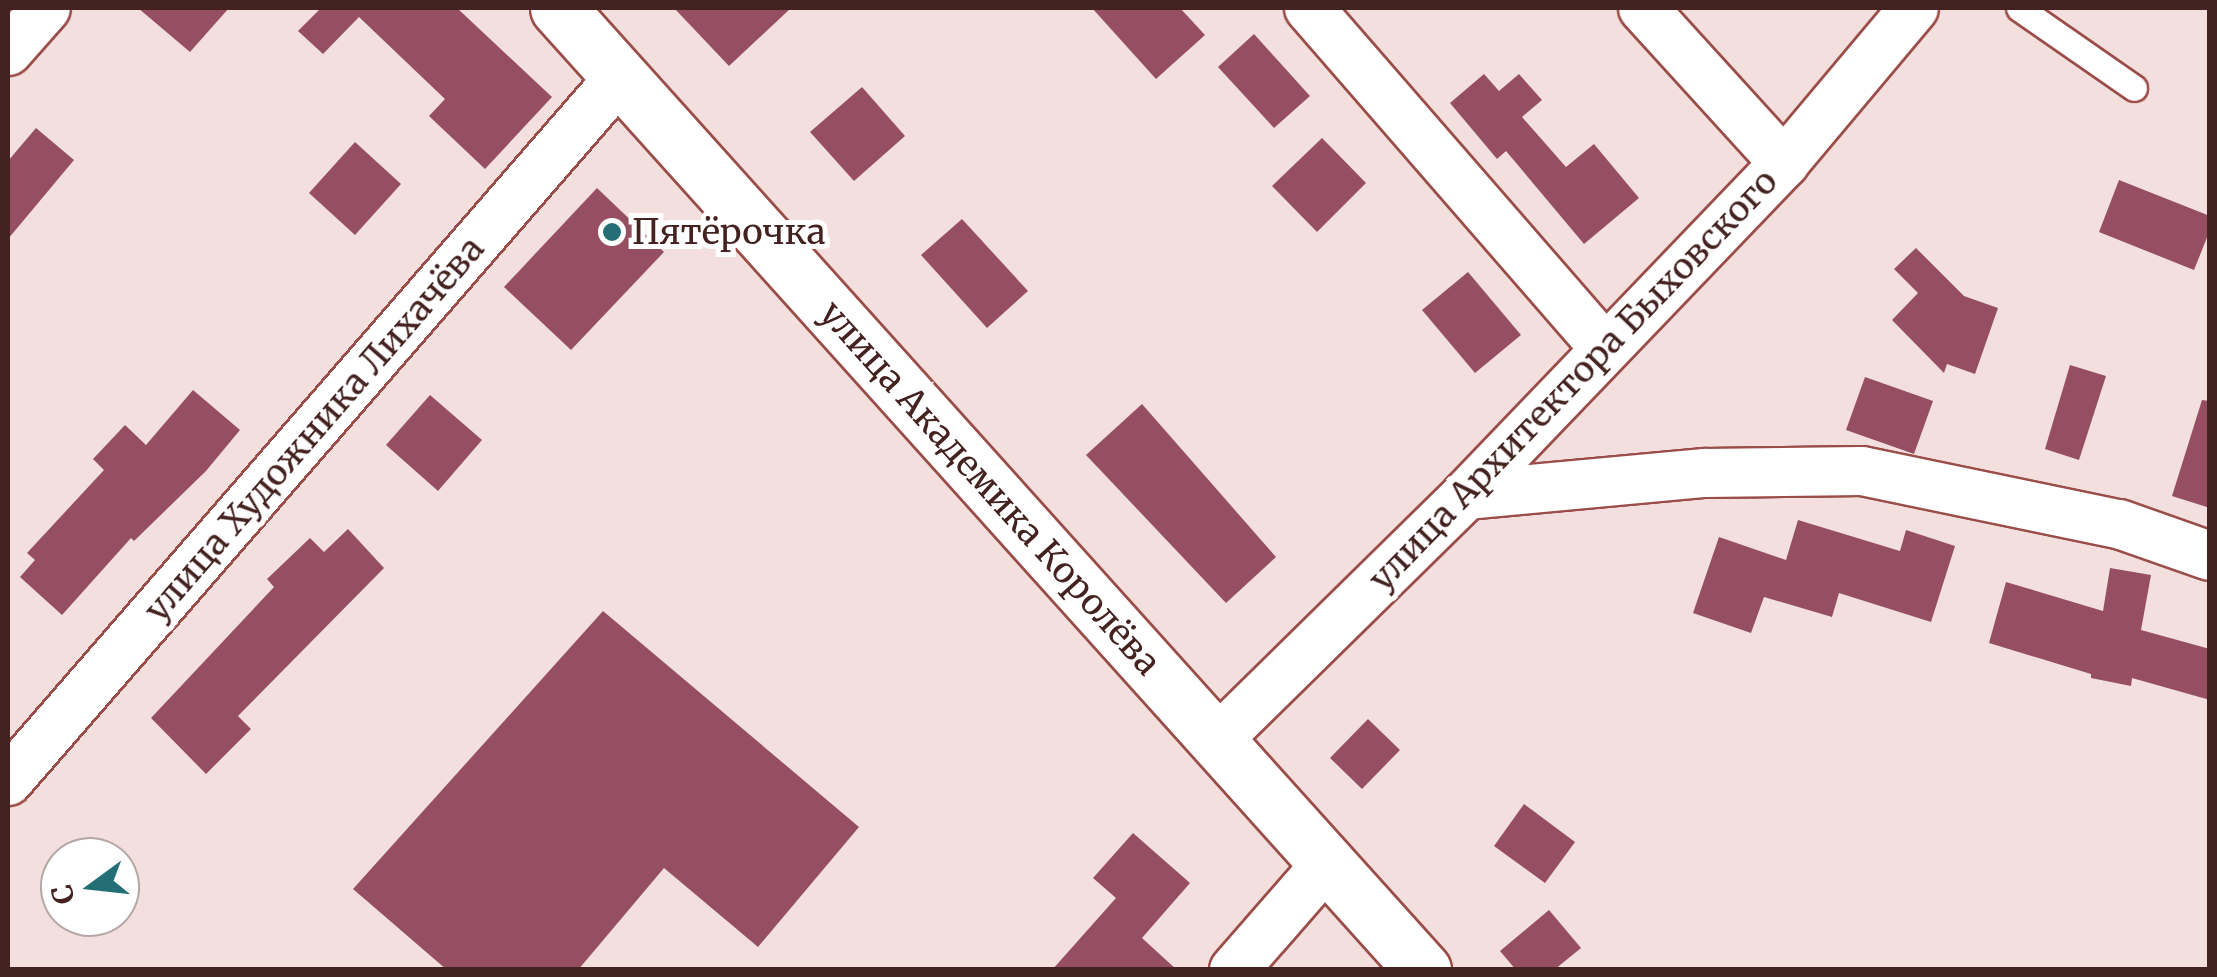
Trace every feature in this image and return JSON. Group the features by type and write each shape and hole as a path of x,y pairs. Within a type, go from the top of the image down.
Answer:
{"street":[{"path":"8,52 46,8"},
{"name":"улица Академика Королёва","path":"558,8 1423,970"},
{"path":"1310,8 1606,348"},
{"path":"1642,8 1784,163"},
{"name":"улица Архитектора Быховского","path":"1217,740 1466,495 1784,163 1914,8"},
{"name":"улица Художника Лихачёва","path":"8,781 620,77"},
{"path":"1466,495 1705,473 1862,471 2119,524 2210,556"},
{"path":"1234,970 1329,861"}],"lane":[{"path":"2019,8 2134,88"}],"building":[{"path":"138,8 229,8 190,52"},
{"path":"321,8 457,8 552,97 485,169 429,116 445,99 359,17 323,54 298,31"},
{"path":"674,8 791,8 729,66"},
{"path":"1092,8 1180,8 1205,35 1156,79"},
{"path":"1254,34 1310,96 1274,128 1218,67"},
{"path":"1484,74 1499,91 1519,74 1542,100 1522,117 1566,167 1594,144 1639,198 1584,244 1506,151 1497,159 1450,103"},
{"path":"862,87 905,136 854,181 810,132"},
{"path":"36,128 74,160 8,239 8,161"},
{"path":"1322,138 1366,183 1317,232 1272,186"},
{"path":"355,142 401,184 355,235 309,193"},
{"path":"2119,180 2210,216 2210,230 2194,270 2099,232"},
{"path":"597,188 664,252 571,350 504,287"},
{"path":"962,219 1028,291 987,328 921,255"},
{"path":"1916,248 1964,296 1998,308 1975,374 1947,364 1944,373 1892,320 1918,293 1894,269"},
{"path":"1468,272 1521,335 1475,373 1422,310"},
{"path":"2070,365 2106,376 2079,460 2045,449"},
{"path":"1865,377 1933,401 1914,454 1846,430"},
{"path":"193,390 240,430 206,471 134,541 131,538 62,615 20,577 35,560 27,553 104,470 93,459 125,425 146,445"},
{"path":"430,395 482,440 438,491 386,445"},
{"path":"2202,400 2210,401 2210,508 2172,496"},
{"path":"1142,404 1276,557 1226,603 1086,455"},
{"path":"1798,520 1900,551 1906,530 1955,546 1931,622 1839,593 1832,617 1764,597 1751,633 1693,613 1719,537 1786,560"},
{"path":"348,529 384,568 238,716 251,729 206,774 151,718 274,587 267,579 310,538 324,552"},
{"path":"2110,568 2151,575 2141,630 2210,649 2210,700 2132,678 2131,686 2091,678 2091,674 1989,643 2006,582 2103,611"},
{"path":"603,611 859,827 758,947 664,868 578,970 447,970 353,889"},
{"path":"1368,719 1400,750 1362,789 1330,758"},
{"path":"1524,804 1575,842 1545,883 1494,846"},
{"path":"1133,833 1190,883 1142,938 1177,970 1052,970 1116,898 1093,878"},
{"path":"1549,910 1581,948 1554,970 1516,970 1500,951"}],"place":[{"name":"Пятёрочка","path":"612,232"}]}
